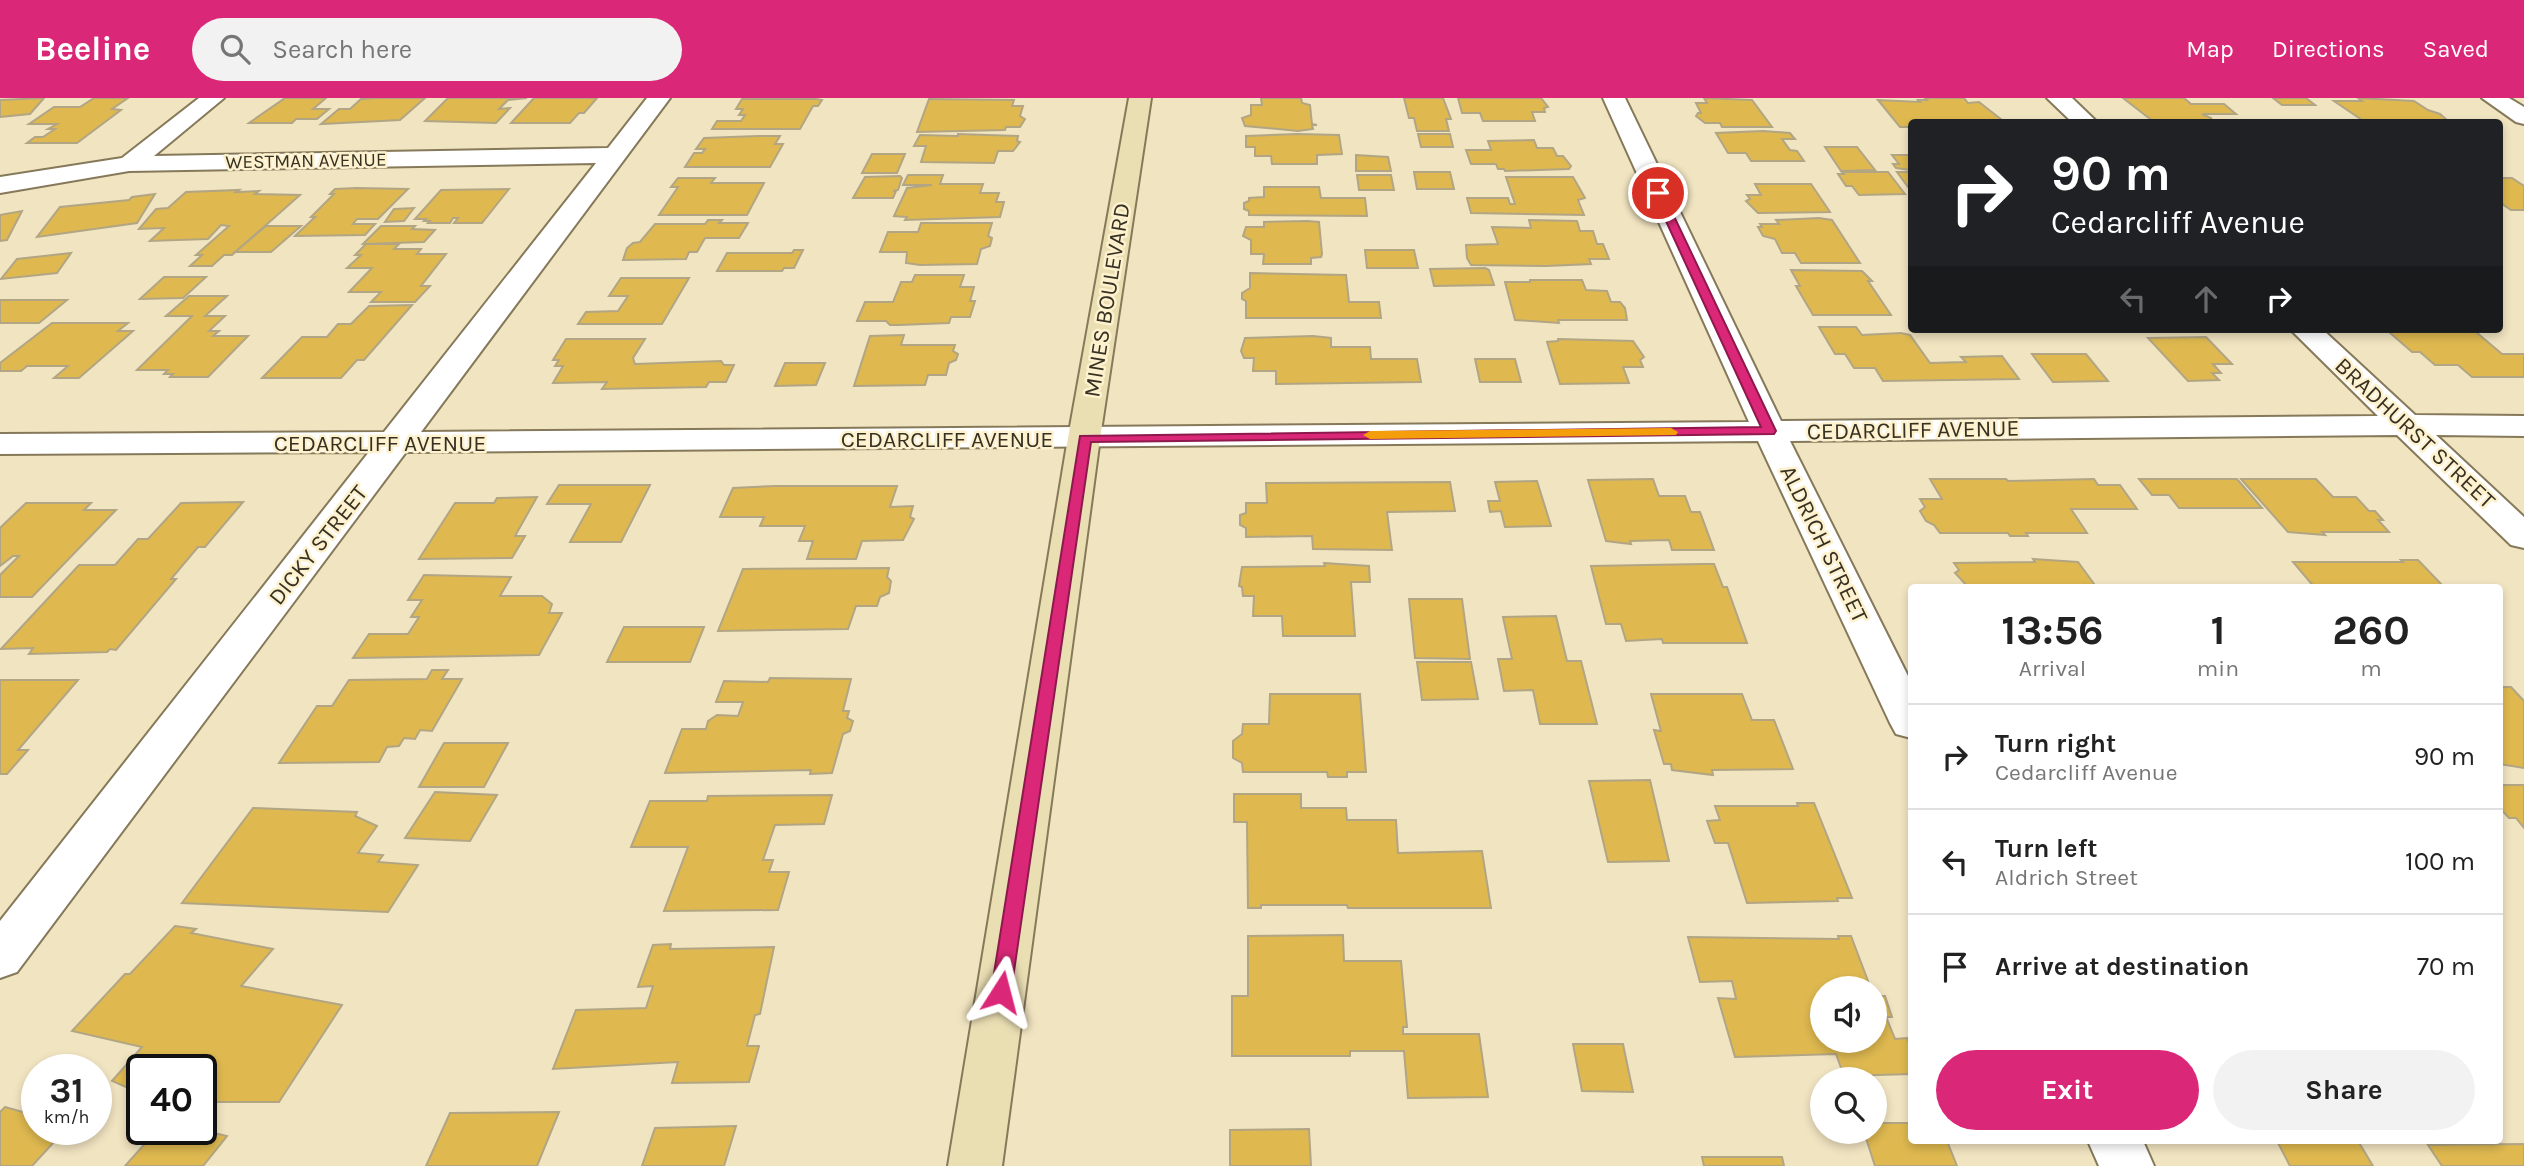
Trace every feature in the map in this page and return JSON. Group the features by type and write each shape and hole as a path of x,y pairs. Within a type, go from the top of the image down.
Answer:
{"street":[{"path":"129,164 213,98"},
{"name":"DICKY STREET","path":"0,957 659,98"},
{"name":"MINES BOULEVARD","path":"975,1166 1084,438 1140,98"},
{"name":"ALDRICH STREET","path":"1614,98 1769,431 1908,717"},
{"path":"2059,98 2082,119"},
{"path":"2493,98 2524,117"},
{"name":"WESTMAN AVENUE","path":"0,185 129,164 614,155"},
{"name":"BRADHURST STREET","path":"2309,333 2524,537"},
{"name":"CEDARCLIFF AVENUE","path":"0,444 396,444 2524,426"},
{"path":"2116,1144 2127,1166"}],"building":[{"path":"44,98 30,114 0,117 0,100"},
{"path":"94,98 128,98 112,109 121,110 77,143 27,143 55,129 48,129 57,124 29,124 54,107 80,107"},
{"path":"285,98 326,98 313,109 329,109 317,119 296,119 292,123 249,123"},
{"path":"425,98 400,120 321,124 339,109 350,109 361,99"},
{"path":"448,98 527,98 508,100 499,109 510,108 496,123 425,121"},
{"path":"534,98 597,98 584,113 579,113 570,123 511,123"},
{"path":"1261,98 1301,98 1302,103 1310,105 1312,124 1317,125 1312,125 1313,129 1298,131 1245,126 1242,118 1251,115 1251,105 1262,105"},
{"path":"1404,98 1443,98 1451,119 1446,119 1449,131 1417,131 1414,118 1409,118"},
{"path":"1458,98 1541,98 1548,107 1544,108 1545,112 1532,112 1535,121 1483,121 1480,113 1462,113"},
{"path":"1704,98 1752,100 1772,127 1722,127 1720,123 1705,123 1696,116 1701,113 1696,103 1707,103"},
{"path":"1925,98 1964,98 1968,103 1979,102 2001,119 1908,119 1908,127 1900,127 1878,100 1927,100"},
{"path":"2123,98 2184,98 2191,104 2224,104 2236,114 2202,114 2212,119 2150,119"},
{"path":"2273,98 2306,98 2315,105 2282,105"},
{"path":"2358,98 2414,101 2446,119 2361,119 2334,101 2362,101"},
{"path":"742,99 822,100 818,106 813,106 800,129 712,129 717,121 741,121 745,115 739,115 743,109 736,109"},
{"path":"929,99 1014,100 1012,106 1023,106 1020,116 1025,119 1020,127 1006,127 1005,130 917,132"},
{"path":"1716,133 1790,133 1795,139 1782,139 1790,150 1797,151 1804,161 1751,161 1746,153 1728,153"},
{"path":"1418,134 1450,134 1453,147 1421,147"},
{"path":"920,135 1018,136 1017,141 1020,142 1013,151 998,151 994,163 921,162 926,146 914,146"},
{"path":"1339,135 1342,154 1317,155 1317,164 1272,164 1271,156 1255,156 1255,147 1246,147 1246,136"},
{"path":"780,136 775,144 783,144 770,167 685,167 694,153 702,153 705,149 696,149 704,138"},
{"path":"1534,140 1537,148 1553,148 1557,156 1563,156 1571,166 1569,169 1505,171 1498,169 1496,164 1471,164 1466,150 1491,150 1488,141"},
{"path":"1825,147 1857,147 1875,170 1841,171"},
{"path":"872,154 905,154 897,173 862,173"},
{"path":"1356,155 1388,157 1391,171 1356,171"},
{"path":"1892,155 1908,155 1908,170 1896,168 1893,164 1899,164"},
{"path":"1414,172 1450,172 1454,189 1417,189"},
{"path":"1842,172 1888,172 1905,194 1859,195 1852,186 1846,186 1838,174 1844,174"},
{"path":"1897,172 1908,172 1908,187"},
{"path":"908,175 943,175 940,184 983,184 980,193 999,193 996,202 1004,202 1000,217 905,220 907,217 894,216 907,188 932,185 903,185"},
{"path":"1357,175 1391,175 1394,190 1359,190"},
{"path":"865,177 902,178 898,190 893,191 896,191 893,198 853,198"},
{"path":"1506,177 1573,177 1585,198 1578,200 1584,215 1471,213 1467,198 1508,198 1510,204 1515,204"},
{"path":"678,178 715,178 711,183 764,183 747,215 659,215 678,187 671,187"},
{"path":"2503,178 2512,178 2524,186 2524,210 2511,210 2503,205"},
{"path":"1755,184 1811,184 1830,212 1758,213 1746,201 1750,199 1747,195 1761,195"},
{"path":"1264,187 1319,187 1321,198 1365,198 1367,216 1249,215 1249,211 1244,209 1244,203 1249,201 1249,198 1264,197"},
{"path":"335,189 408,189 378,219 357,219 353,224 375,224 365,235 295,236 315,217 311,217 334,194 330,194"},
{"path":"509,189 482,223 454,223 458,218 453,218 450,223 428,223 430,221 424,221 426,219 415,219 441,190"},
{"path":"239,190 236,192 300,195 232,255 224,255 212,266 190,266 202,255 196,255 229,226 221,225 208,239 150,241 164,228 139,229 156,209 168,208 186,192"},
{"path":"155,194 137,223 37,237 60,207 129,200 132,197"},
{"path":"414,208 404,221 385,222 394,209"},
{"path":"22,211 7,240 0,241 0,215"},
{"path":"708,220 722,220 719,223 748,223 739,238 705,238 697,252 689,252 686,259 623,260 627,248 640,242 655,224 705,224"},
{"path":"1529,220 1577,221 1580,231 1593,231 1597,244 1603,244 1609,259 1589,259 1591,264 1546,266 1471,265 1467,258 1466,245 1498,244 1492,227 1531,228"},
{"path":"1776,220 1832,220 1860,263 1801,263 1795,253 1782,253 1775,239 1763,236 1758,227 1762,227 1760,224 1779,224"},
{"path":"1264,222 1319,222 1322,254 1321,257 1311,258 1311,264 1263,264 1264,254 1251,254 1251,240 1243,236 1246,227 1264,227"},
{"path":"921,223 992,223 988,236 992,238 990,246 981,249 977,264 920,265 906,263 907,252 880,252 888,232 918,232"},
{"path":"266,226 301,226 271,252 235,252"},
{"path":"381,226 415,226 412,229 435,230 424,242 363,244"},
{"path":"366,244 399,244 394,249 421,249 417,254 446,254 421,286 430,286 415,302 371,302 381,292 349,292 372,268 347,268 361,255 355,255"},
{"path":"794,250 803,250 794,268 784,268 782,271 717,271 727,253 792,253"},
{"path":"1365,250 1414,250 1418,268 1367,268"},
{"path":"71,253 57,273 1,279 17,259"},
{"path":"1430,269 1489,270 1494,285 1434,286"},
{"path":"1791,270 1862,271 1872,281 1868,281 1891,315 1813,315 1796,286 1800,286"},
{"path":"1250,273 1346,275 1349,302 1379,302 1381,318 1246,318 1246,301 1242,299 1242,293 1250,288"},
{"path":"915,275 964,275 960,287 974,287 970,301 975,301 970,317 951,317 949,323 899,325 890,325 886,321 857,321 865,302 893,302 901,282 912,282"},
{"path":"164,277 206,277 183,298 140,299"},
{"path":"621,278 689,278 662,324 578,324 586,312 618,311 628,296 609,296"},
{"path":"1582,280 1586,290 1607,291 1611,302 1620,302 1625,308 1627,320 1558,320 1559,323 1515,320 1505,282"},
{"path":"189,296 227,296 205,316 225,316 209,331 219,331 213,336 248,336 208,377 170,377 173,374 164,374 168,370 137,370 192,316 166,316"},
{"path":"0,300 67,300 39,323 0,323"},
{"path":"412,305 364,360 357,360 341,378 262,378 302,337 327,337 338,324 351,324 369,306"},
{"path":"52,323 128,323 118,331 133,331 79,378 54,378 68,366 27,366 21,371 0,371 0,363"},
{"path":"1819,327 1856,327 1862,335 1910,335 1930,363 1966,362 1961,357 2002,356 2019,379 1883,381 1875,368 1854,368 1845,354 1835,354"},
{"path":"2390,333 2477,333 2502,354 2524,354 2524,377 2472,377 2458,365 2435,365 2420,352 2412,352"},
{"path":"904,335 901,345 955,345 953,351 958,354 956,360 949,363 946,375 928,375 925,385 854,386 870,336"},
{"path":"2206,337 2232,364 2213,364 2221,373 2212,373 2219,380 2188,381 2148,338"},
{"path":"1245,338 1331,338 1331,347 1370,347 1371,359 1417,359 1421,382 1276,384 1276,371 1253,371 1254,358 1244,358 1241,351"},
{"path":"566,339 645,339 633,358 635,364 721,361 724,365 734,365 726,382 709,382 706,387 602,389 607,382 553,383 563,366 555,366 559,360 553,360"},
{"path":"1558,339 1633,341 1644,357 1640,360 1643,367 1623,367 1629,383 1560,384 1547,342"},
{"path":"2032,354 2086,354 2108,381 2053,382"},
{"path":"1475,359 1515,359 1521,382 1480,382"},
{"path":"785,363 825,363 816,385 775,386"},
{"path":"1653,479 1659,496 1685,496 1691,512 1700,512 1714,550 1672,550 1669,540 1630,541 1631,544 1606,541 1588,480"},
{"path":"1930,479 2094,479 2098,485 2120,485 2137,509 2071,509 2087,533 2026,533 2028,536 2010,536 2008,533 1940,533 1934,525 1926,521 1920,511 1925,507 1920,499 1942,499"},
{"path":"2139,479 2237,479 2262,508 2179,508 2169,495 2152,495"},
{"path":"2241,479 2316,479 2333,497 2356,497 2369,511 2375,511 2383,520 2378,520 2389,532 2322,532 2325,535 2288,532"},
{"path":"1537,481 1551,526 1505,527 1501,511 1490,512 1488,501 1500,501 1495,482"},
{"path":"1450,482 1455,511 1387,512 1392,550 1313,549 1312,536 1246,537 1246,528 1240,525 1240,515 1246,513 1246,503 1267,503 1266,483"},
{"path":"559,485 650,485 621,542 570,542 591,504 547,504"},
{"path":"897,486 890,507 913,506 910,517 914,519 903,540 862,541 856,559 807,559 813,541 799,541 805,526 760,526 764,517 720,517 733,488"},
{"path":"537,497 515,536 525,536 512,558 419,559 455,503 494,503 497,498"},
{"path":"243,502 205,547 198,547 171,579 176,579 116,650 29,654 33,648 1,649 79,565 115,565 138,539 148,539 181,503"},
{"path":"26,503 91,503 84,510 116,510 32,597 0,597 0,575 19,556 13,556 0,566 0,528"},
{"path":"2033,559 2078,562 2094,584 1965,584 1955,573 1959,570 1954,563 2035,562"},
{"path":"2401,560 2418,560 2441,584 2312,584 2293,562 2403,562"},
{"path":"1324,563 1369,566 1370,582 1351,582 1355,636 1283,636 1282,616 1253,616 1254,596 1243,596 1242,587 1239,586 1242,567 1325,566"},
{"path":"1714,564 1723,587 1727,587 1747,643 1663,643 1662,639 1626,641 1621,624 1606,624 1591,566"},
{"path":"889,568 889,593 880,597 877,606 856,606 848,629 718,631 743,569"},
{"path":"424,575 511,577 500,596 542,596 552,604 549,613 562,613 539,655 353,658 369,634 408,634 419,617 411,617 422,600 408,600"},
{"path":"1409,599 1462,599 1470,659 1415,658"},
{"path":"1556,616 1567,661 1581,661 1597,724 1540,724 1533,690 1504,691 1498,659 1512,659 1503,617"},
{"path":"624,627 704,627 690,662 607,662"},
{"path":"1417,662 1471,662 1478,699 1422,700"},
{"path":"432,670 448,670 442,679 462,679 432,731 420,730 415,739 404,738 399,746 387,747 379,762 279,763 317,706 332,706 349,680 427,679"},
{"path":"770,678 851,679 843,711 849,711 847,718 853,721 850,731 843,734 832,773 810,774 811,770 665,773 682,729 706,729 708,721 717,715 738,716 743,702 716,702 724,681 768,682"},
{"path":"0,680 78,680 18,750 28,750 7,774 0,774"},
{"path":"2503,687 2511,687 2524,701 2524,768 2503,765"},
{"path":"1270,694 1360,694 1366,772 1347,772 1347,777 1328,777 1327,772 1243,772 1242,763 1233,758 1233,741 1242,734 1243,724 1269,724"},
{"path":"1651,694 1742,694 1752,720 1774,720 1793,769 1712,770 1713,775 1672,770 1671,764 1664,764 1654,730 1661,731"},
{"path":"444,743 508,743 484,787 419,787"},
{"path":"1650,780 1669,861 1608,862 1589,781"},
{"path":"2503,785 2524,785 2524,828 2516,818 2509,818 2503,811"},
{"path":"435,792 497,795 470,841 405,838"},
{"path":"1234,794 1301,794 1301,808 1346,808 1347,820 1396,820 1398,853 1482,851 1491,908 1261,905 1261,908 1248,908 1247,822 1234,822"},
{"path":"832,795 824,824 775,825 763,860 773,860 769,872 789,872 778,910 664,911 688,847 631,847 650,801 707,801 708,796"},
{"path":"1797,803 1814,803 1852,898 1837,898 1838,901 1747,903 1728,843 1715,843 1707,821 1720,820 1715,806 1798,806"},
{"path":"253,808 357,812 355,816 377,826 358,853 383,855 378,862 418,865 388,912 182,903"},
{"path":"175,926 196,929 191,933 273,949 241,986 342,1005 279,1102 217,1102 217,1054 136,1054 142,1047 72,1031 125,974 130,974"},
{"path":"1343,935 1344,961 1401,961 1407,1027 1403,1027 1403,1034 1479,1034 1488,1097 1408,1098 1404,1051 1350,1051 1350,1056 1232,1056 1232,996 1248,996 1248,936"},
{"path":"1838,936 1851,936 1866,976 1810,976 1810,1053 1887,1053 1887,1019 1895,1039 1907,1038 1908,1040 1908,1074 1887,1075 1887,1067 1841,1067 1836,1054 1735,1057 1718,998 1736,999 1732,981 1700,982 1688,937 1839,939"},
{"path":"671,944 670,949 774,947 760,1014 755,1015 747,1046 759,1046 749,1082 672,1083 678,1062 553,1069 576,1010 646,1008 653,986 638,987 653,945"},
{"path":"1887,1002 1892,1017 1887,1017"},
{"path":"1573,1044 1623,1044 1633,1092 1582,1091"},
{"path":"126,1065 126,1087 112,1081"},
{"path":"5,1107 21,1112 21,1145 51,1145 32,1166 0,1166 0,1112"},
{"path":"559,1112 537,1166 426,1166 450,1113"},
{"path":"1887,1123 1908,1123 1908,1144 1948,1144 1957,1166 1875,1166 1868,1144 1887,1144"},
{"path":"736,1126 724,1166 642,1166 655,1128"},
{"path":"1309,1129 1311,1166 1230,1166 1230,1130"},
{"path":"217,1134 227,1136 203,1166 125,1166 144,1145 217,1145"},
{"path":"2279,1144 2360,1144 2373,1166 2290,1166"},
{"path":"2524,1144 2524,1166 2442,1166 2428,1145"},
{"path":"1702,1157 1782,1157 1784,1166 1704,1166"}],"slow traffic":[{"path":"1370,435 1671,432"}],"route":[{"path":"1001,992 1084,438 1769,431 1658,193"}]}
